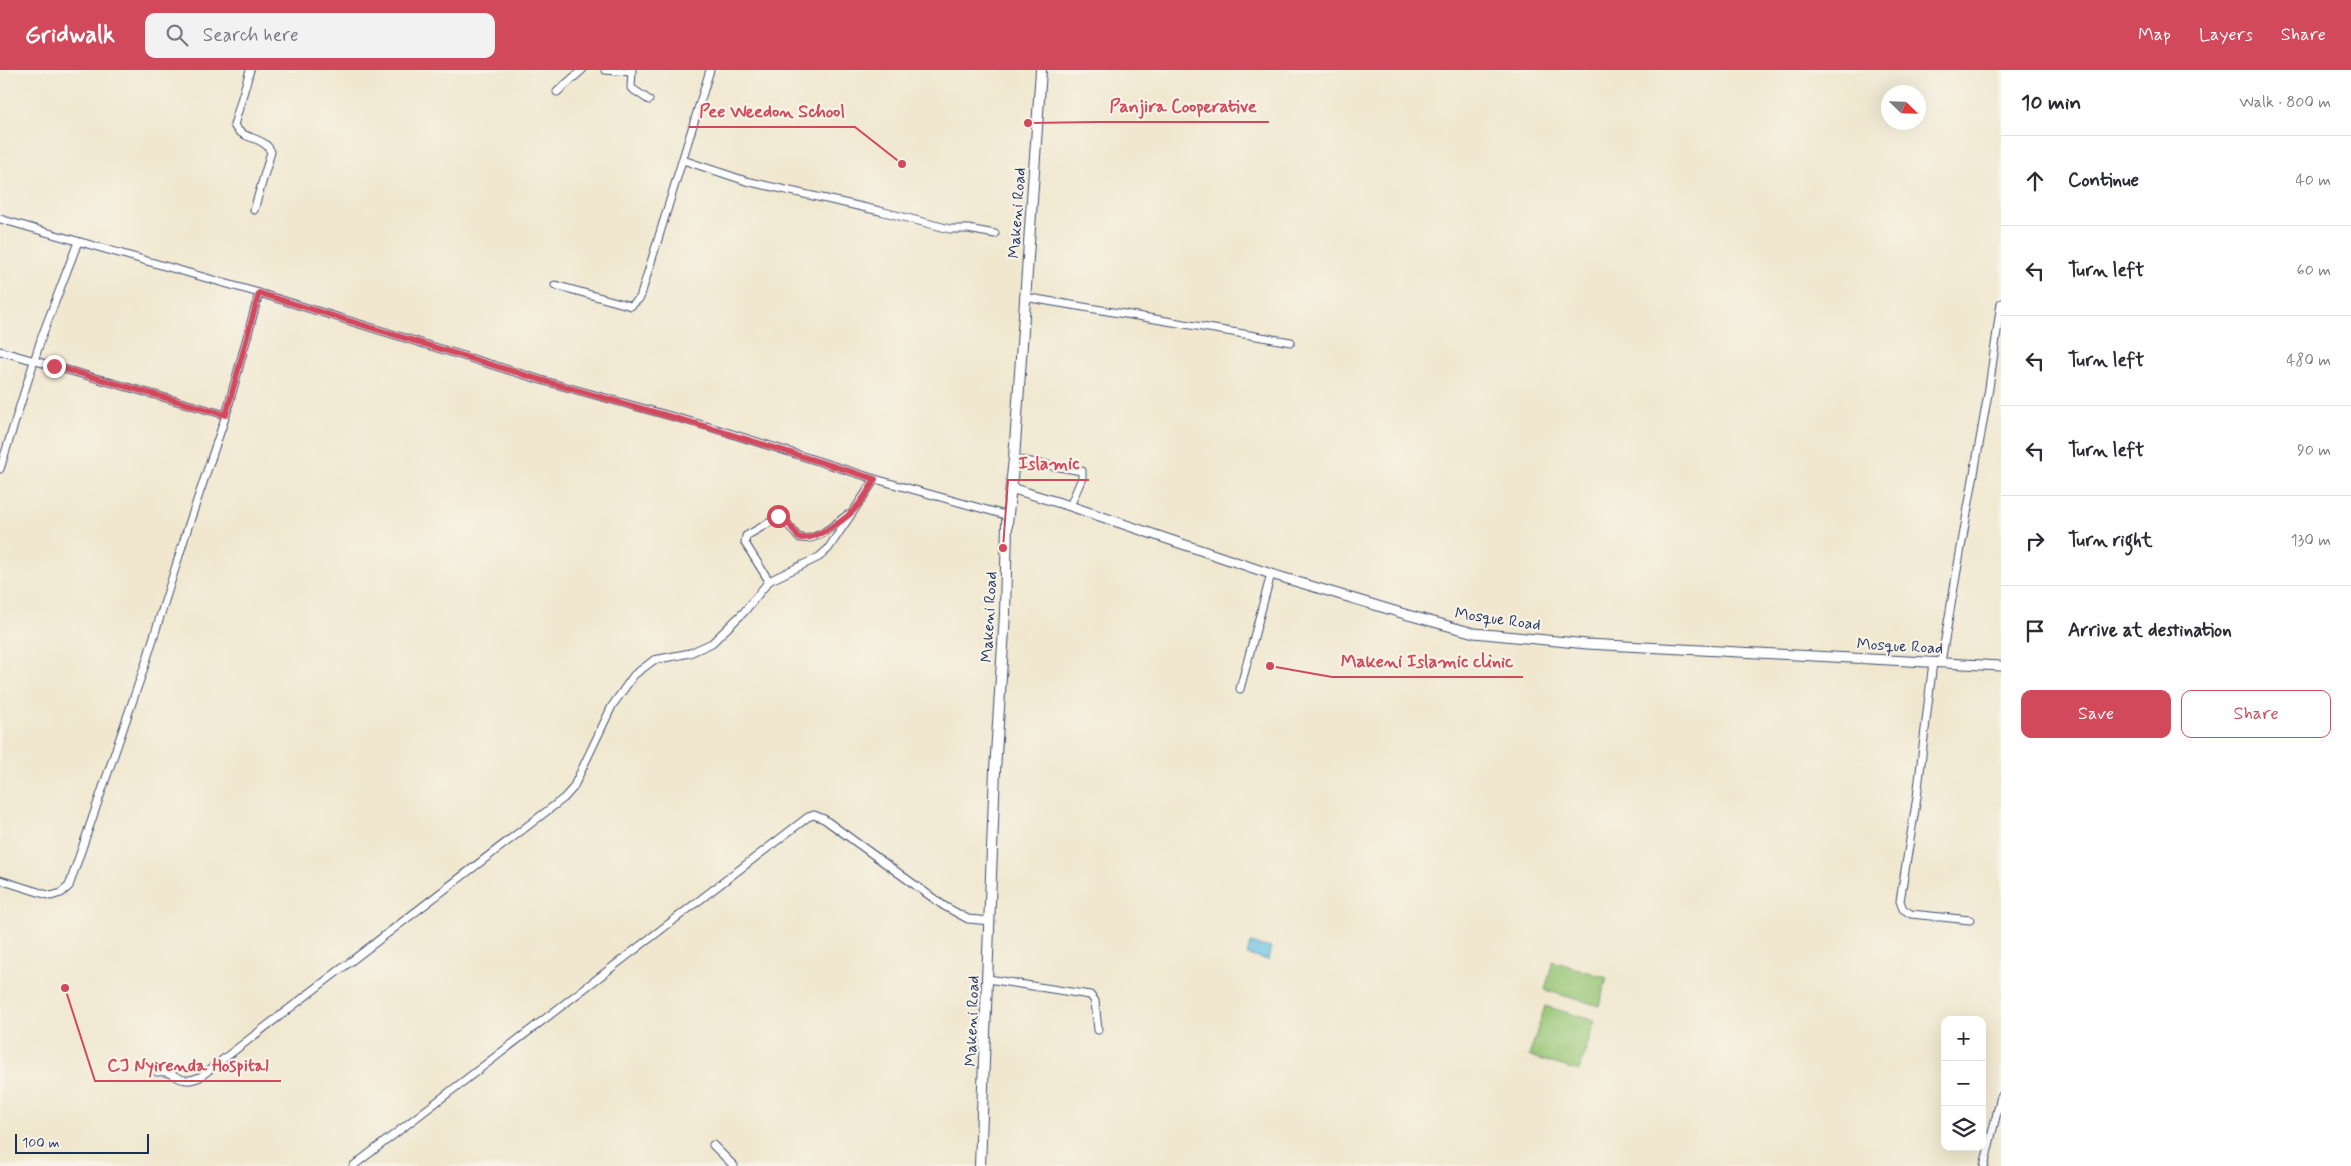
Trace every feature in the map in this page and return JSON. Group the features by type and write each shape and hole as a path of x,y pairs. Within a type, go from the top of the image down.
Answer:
{"main road":[{"name":"Makeni Road","path":"980,1166 995,770 1005,614 1007,523 1014,458 1041,70"}],"street":[{"path":"250,70 234,125 239,132 266,144 271,152 254,210"},
{"path":"557,92 582,70"},
{"path":"604,70 631,71 631,88 649,100"},
{"path":"555,285 631,306 635,304 642,289 710,70"},
{"path":"683,160 746,181 950,229 968,229 995,234"},
{"path":"0,219 259,293 541,380 710,428 875,479 1009,516"},
{"path":"0,469 35,362 78,242"},
{"path":"0,880 51,896 61,893 69,886 145,666 188,527 226,415 259,293"},
{"path":"1024,297 1291,342"},
{"path":"1970,920 1911,914 1903,909 1900,901 1937,662 1989,388 2001,303"},
{"path":"0,351 226,415"},
{"path":"1014,458 1082,471 1082,478 1070,506"},
{"path":"157,1072 164,1071 183,1081 200,1077 564,798 573,788 612,706 634,675 654,660 690,653 712,643 744,612 769,582 819,557 828,549 875,479"},
{"name":"Mosque Road","path":"1011,488 1271,574 1408,616 1474,633 1587,644 2001,666"},
{"path":"769,582 745,542 746,536 782,516 798,537 816,536 852,512"},
{"path":"1240,689 1271,574"},
{"path":"354,1166 814,814 824,819 944,906 968,919 990,921"},
{"path":"988,979 1090,995 1095,1001 1098,1030"},
{"path":"1984,1166 2001,1096"},
{"path":"714,1145 734,1166"}],"green space":[{"path":"1553,961 1607,978 1599,1006 1545,990"},
{"path":"1545,1006 1595,1021 1579,1071 1529,1056"}],"water":[{"path":"1250,943 1271,948 1268,960 1247,955"}],"place":[{"name":"Panjira Cooperative","path":"1028,123"},
{"name":"Pee Weedon School","path":"902,164"},
{"name":"Islamic","path":"1003,548"},
{"name":"Makeni Islamic clinic","path":"1270,666"},
{"name":"CJ Nyirenda Hospital","path":"65,988"}],"route":[{"path":"54,366 226,415 259,293 541,380 710,428 875,479 852,512 816,536 798,537 785,518 778,516"}]}
